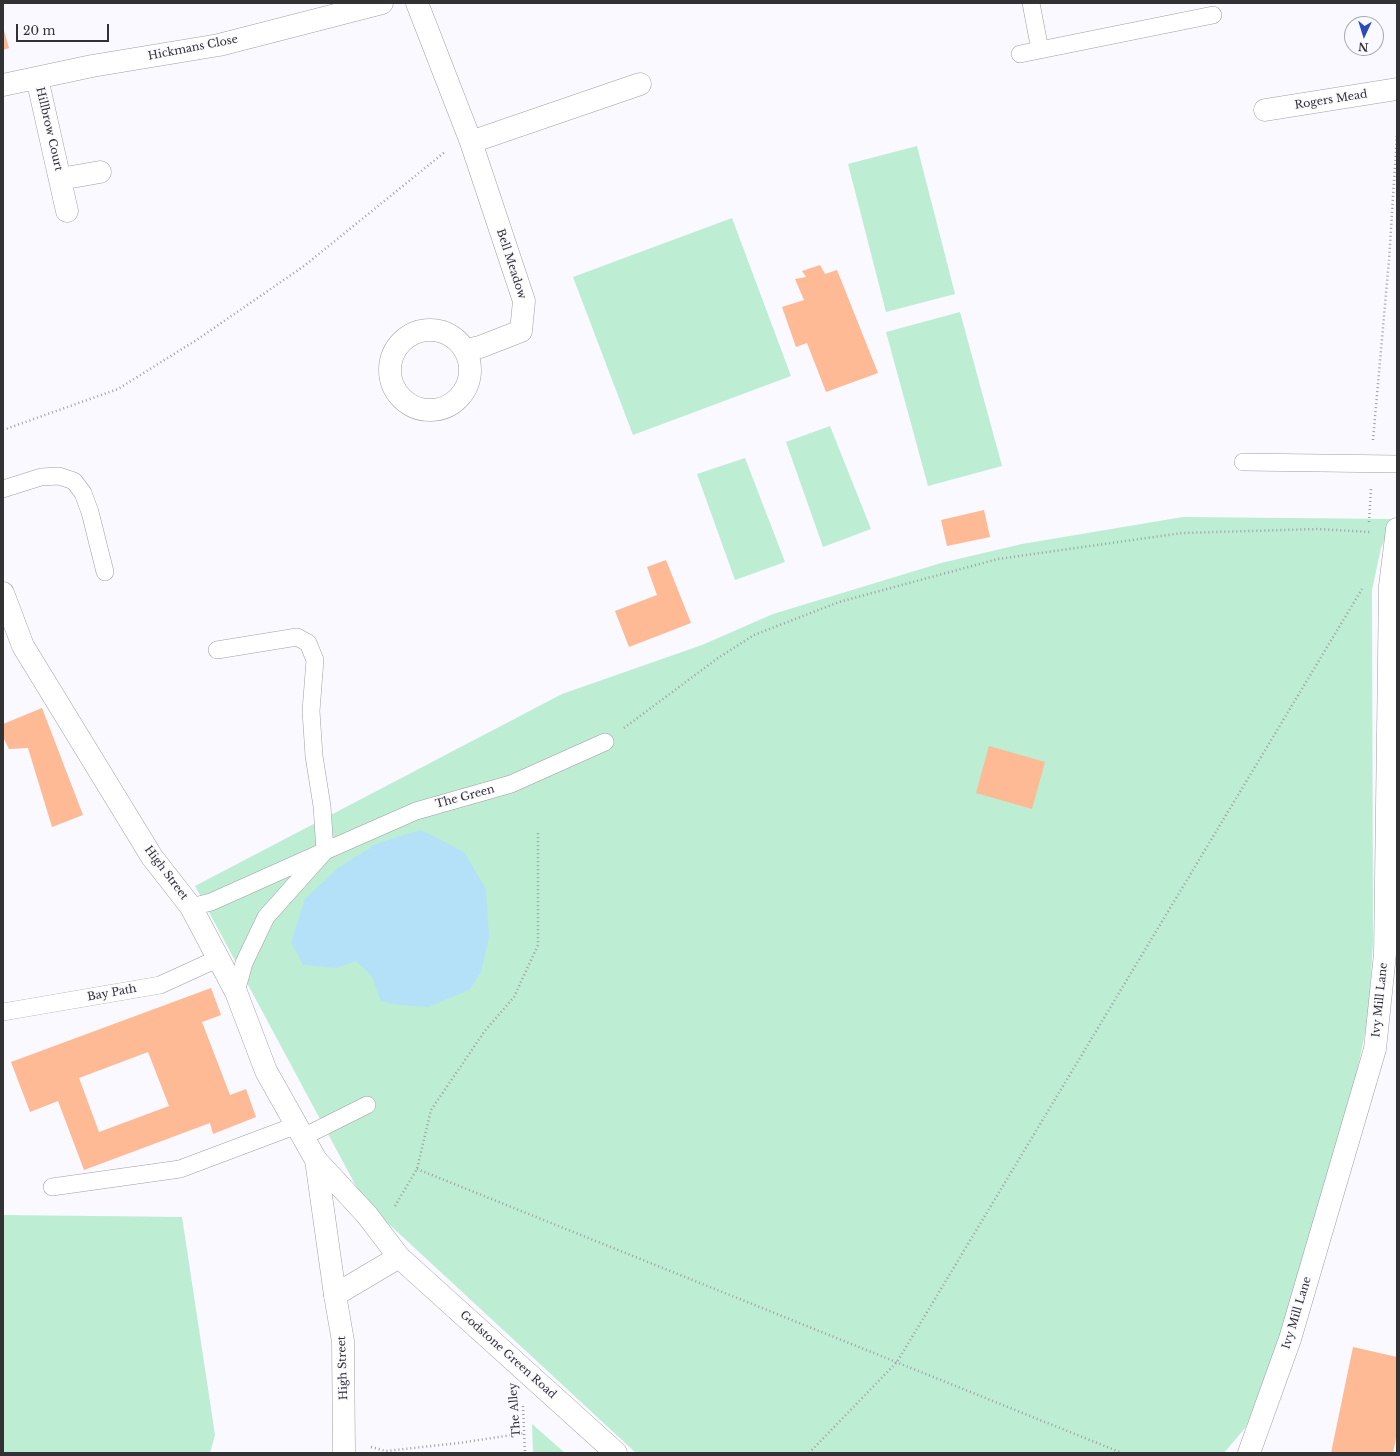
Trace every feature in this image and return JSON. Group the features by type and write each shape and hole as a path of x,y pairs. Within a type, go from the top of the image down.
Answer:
{"street":[{"name":"Hickmans Close","path":"3,85 92,66 219,45 382,3"},
{"name":"Bell Meadow","path":"417,3 471,142 524,301 522,332 480,347 465,350"},
{"name":"Hillbrow Court","path":"37,78 67,211"},
{"path":"471,142 640,84"},
{"name":"Rogers Mead","path":"1265,110 1397,89"},
{"name":"Hillbrow Court","path":"60,180 100,172"},
{"name":"Ivy Mill Lane","path":"1249,1453 1295,1340 1375,1049 1385,954 1393,660 1390,586 1396,531"},
{"name":"High Street","path":"3,593 23,646 152,857 191,907 217,959 236,992 266,1071 316,1160 334,1295 343,1341 344,1447"},
{"name":"Godstone Green Road","path":"316,1160 367,1216 399,1257 616,1453"},
{"path":"334,1295 399,1257"}],"lane":[{"path":"1031,3 1040,50"},
{"path":"1020,54 1213,15"},
{"path":"1243,462 1397,464"},
{"path":"3,489 41,477 59,476 74,481 83,493 90,512 105,572"},
{"path":"217,650 297,637 308,643 315,660 311,710 314,756 322,806 325,851"},
{"name":"The Green","path":"191,907 211,902 416,811 512,784 605,742"},
{"name":"The Green","path":"236,992 244,963 266,917 325,851"},
{"name":"Bay Path","path":"3,1012 160,985 217,959"},
{"path":"52,1187 180,1169 300,1131 367,1105"}],"path":[{"path":"1369,532 1372,463 1389,260 1397,134"},
{"path":"3,430 118,390 198,339 304,266 451,148 471,142"},
{"path":"605,742 718,658 754,635 846,600 998,559 1182,534 1318,529 1369,532 1396,531"},
{"path":"809,1453 897,1362 1362,588"},
{"path":"388,1207 394,1207 417,1169 431,1110 484,1032 514,997 538,945 538,831"},
{"path":"417,1169 1122,1453"},
{"name":"The Alley","path":"520,1366 525,1453"},
{"path":"344,1447 386,1451 459,1443 525,1433"}],"green space":[{"path":"917,146 955,294 886,312 848,164"},
{"path":"732,218 791,376 633,435 573,277"},
{"path":"960,312 1002,466 928,486 886,332"},
{"path":"830,426 871,529 823,547 786,442"},
{"path":"745,458 785,562 735,580 697,474"},
{"path":"1183,517 1393,519 1381,548 1372,590 1373,940 1369,1013 1345,1131 1265,1383 1245,1428 1224,1453 636,1453 364,1201 195,886 562,694 702,645 773,614 941,563 1022,544"},
{"path":"3,1215 182,1217 215,1435 210,1453 3,1453"},
{"path":"532,1424 565,1453 533,1453"}],"water":[{"path":"421,830 464,852 486,889 489,937 481,972 469,990 428,1007 400,1005 381,1001 372,976 356,961 336,968 303,965 291,942 305,899 338,868 378,843"}],"building":[{"path":"3,27 9,48 3,50"},
{"path":"820,265 825,274 837,270 878,373 826,392 807,343 796,347 782,307 804,300 795,279 806,277 802,271"},
{"path":"984,510 990,537 947,546 941,520"},
{"path":"666,560 691,623 629,647 615,611 657,595 647,567"},
{"path":"42,708 83,815 52,827 28,748 9,749 3,737 3,724"},
{"path":"989,746 1045,762 1032,809 976,793"},
{"path":"211,988 221,1015 202,1022 230,1095 246,1089 256,1117 213,1134 210,1123 84,1170 58,1101 30,1112 11,1062","holes":["148,1052 169,1106 99,1132 79,1078"]},
{"path":"1353,1347 1397,1357 1397,1433 1393,1453 1331,1453"}]}
